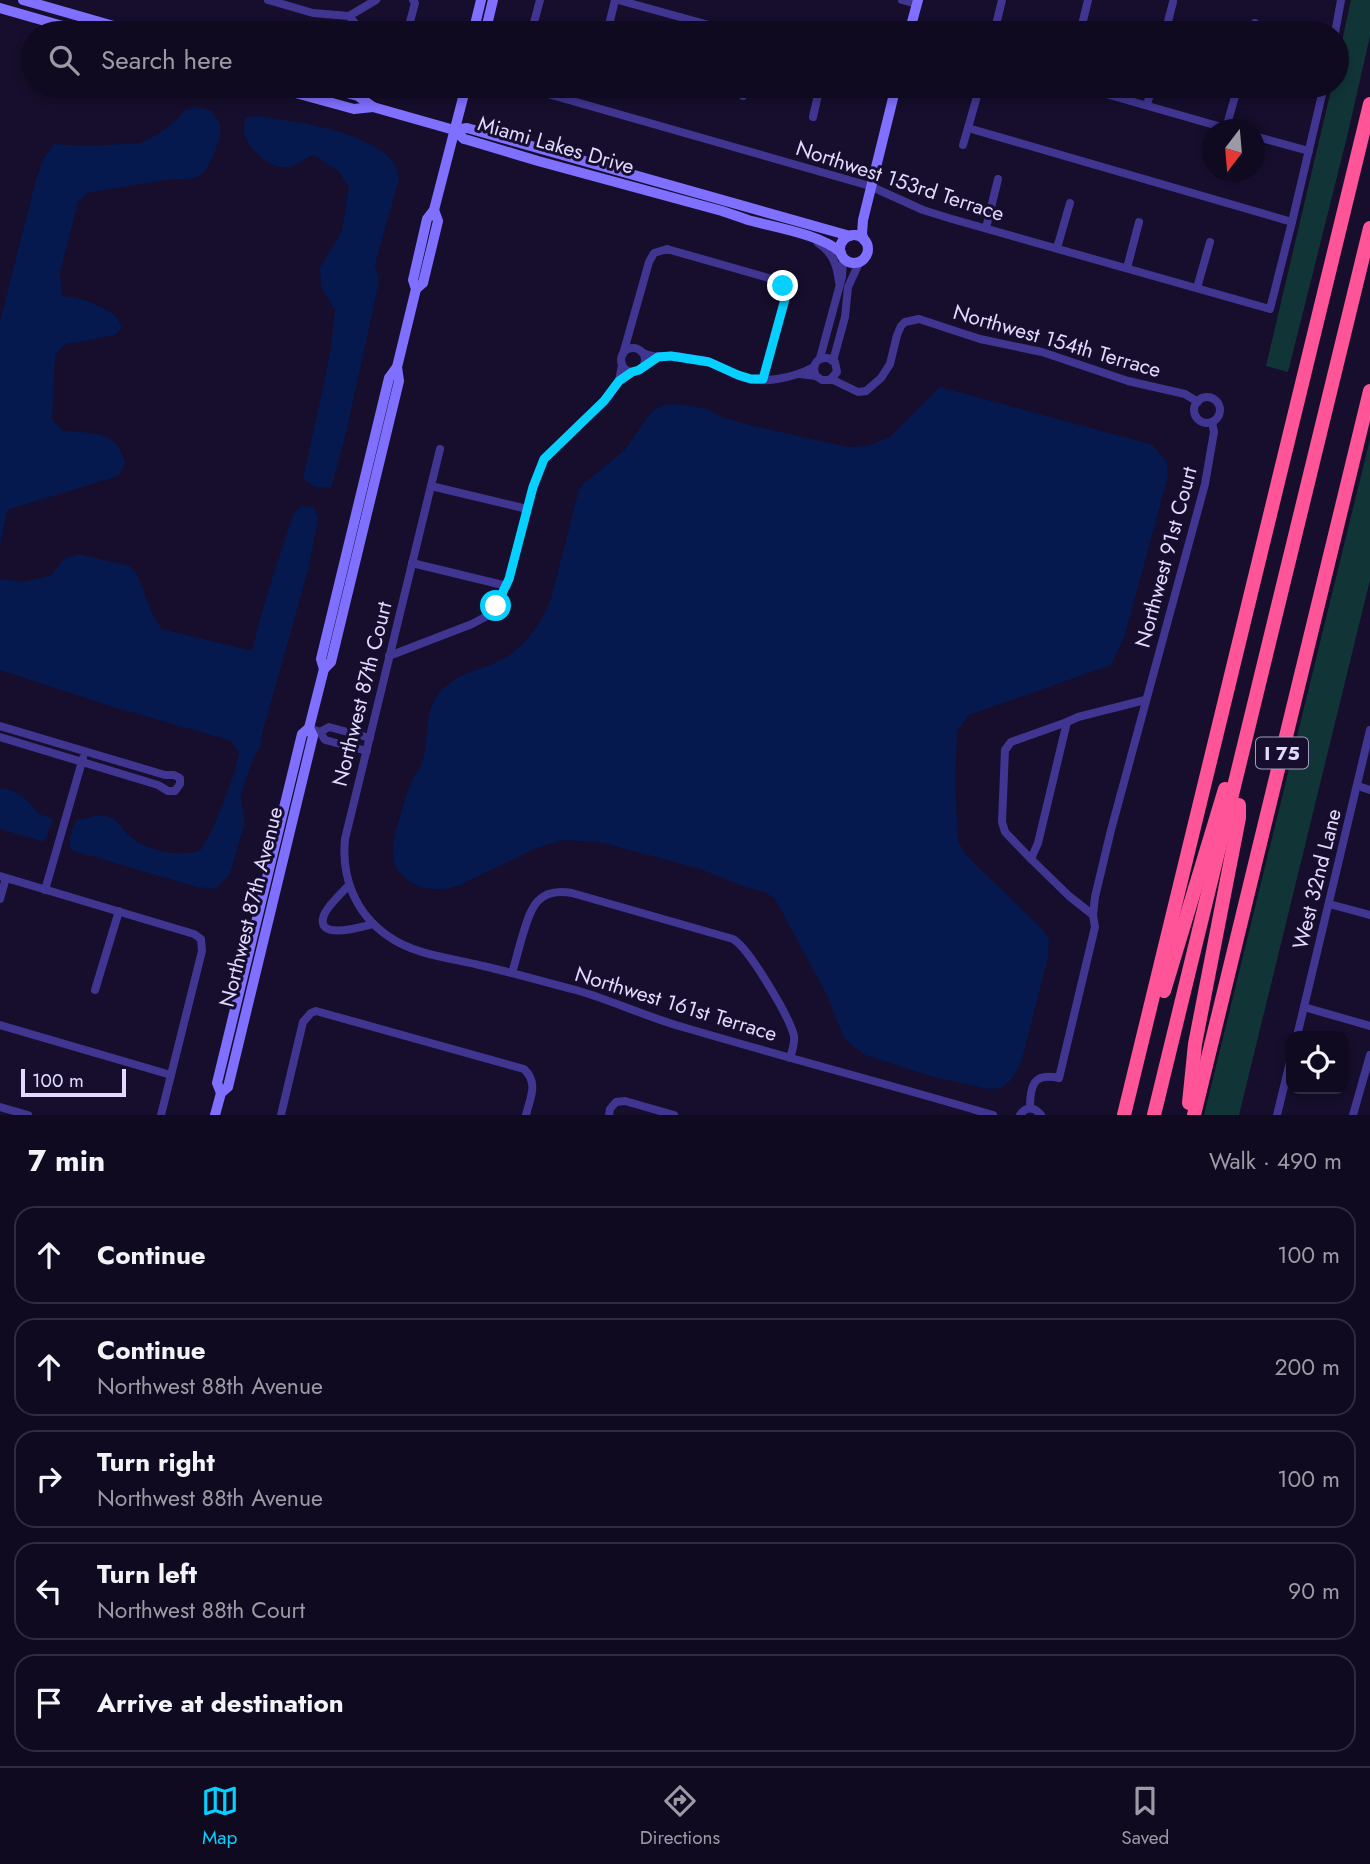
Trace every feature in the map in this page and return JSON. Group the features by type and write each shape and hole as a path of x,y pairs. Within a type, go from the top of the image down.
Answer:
{"highway":[{"path":"1124,1115 1370,104"},
{"path":"1154,1115 1370,228"},
{"path":"1164,1115 1370,268"},
{"name":"I 75","path":"1194,1115 1370,391"},
{"path":"1145,1030 1158,1009 1214,822 1258,692"},
{"path":"1188,1115 1195,1044 1239,818 1239,805"}],"street":[{"path":"23,0 96,21"},
{"path":"268,0 313,13 349,16 376,0"},
{"path":"410,21 415,3 413,0"},
{"path":"476,21 481,0"},
{"path":"488,21 494,0"},
{"path":"534,21 540,0"},
{"path":"611,21 617,0 693,21"},
{"path":"902,0 917,2 912,21"},
{"path":"997,21 1002,0"},
{"path":"1083,21 1088,0"},
{"path":"1337,21 1341,0"},
{"path":"1169,21 1173,2"},
{"path":"0,8 45,21"},
{"path":"349,16 353,21"},
{"path":"314,98 354,109 373,107"},
{"path":"361,98 373,107 454,130"},
{"name":"Northwest 87th Avenue","path":"215,1115 220,1093 217,1083 234,1010 302,734 315,730 324,669 321,659 389,378 397,367 416,289 412,280 427,219 434,210 463,98"},
{"name":"Northwest 153rd Terrace","path":"562,98 870,186 923,210 1270,309 1292,222"},
{"path":"813,117 817,98"},
{"path":"856,237 863,220 893,98"},
{"path":"963,145 977,98"},
{"path":"1122,98 1202,121"},
{"path":"1147,105 1149,98"},
{"path":"1231,119 1235,98"},
{"path":"968,128 1292,222 1321,98"},
{"name":"Miami Lakes Drive","path":"454,130 467,128 856,237"},
{"name":"Miami Lakes Drive","path":"454,130 468,140 825,241 842,255"},
{"path":"1265,139 1309,151"},
{"path":"986,228 998,179"},
{"path":"1057,248 1069,203"},
{"path":"1127,268 1139,222"},
{"path":"811,237 831,254 837,268 839,285"},
{"path":"815,371 842,277 841,244 846,237 856,237"},
{"path":"834,361 845,317 848,287 867,252 856,237"},
{"path":"1197,288 1210,242"},
{"path":"619,381 622,354 649,262 654,253 667,249 772,279 783,286 785,299 763,379"},
{"path":"842,255 853,262 860,261"},
{"name":"Northwest 154th Terrace","path":"845,384 858,392 866,391 881,378 890,364 897,335 905,322 925,320 980,339 1042,352 1128,381 1185,394 1198,402"},
{"path":"631,327 632,340 645,360 642,368"},
{"path":"622,354 629,349 652,357 677,356 709,362 751,379 815,371"},
{"path":"389,656 480,620 492,611 507,586 533,487 544,459 604,401 619,381 658,357"},
{"path":"820,358 828,358 837,365 835,376 831,379"},
{"path":"622,365 632,372"},
{"path":"815,371 822,380 831,379 845,384"},
{"path":"837,371 845,384"},
{"path":"1209,398 1216,401 1220,409 1219,417 1204,423 1197,418 1194,410 1198,402 1209,398"},
{"name":"Northwest 91st Court","path":"1030,1108 1031,1089 1037,1079 1045,1075 1059,1078 1095,927 1095,897 1108,844 1199,509 1214,432 1212,422"},
{"name":"Northwest 87th Court","path":"361,909 349,885 344,862 345,839 440,449"},
{"path":"431,485 527,509"},
{"path":"412,563 507,586"},
{"path":"1093,915 1069,897 1005,832 1002,822 1004,750 1011,742 1078,717 1145,700"},
{"path":"1031,859 1038,843 1068,722"},
{"path":"0,726 165,775 174,775 180,778 180,784 175,791 168,791 158,785 0,737"},
{"path":"315,730 329,727 370,738"},
{"path":"315,730 325,740 367,751"},
{"name":"West 32nd Lane","path":"1298,1031 1370,730"},
{"path":"349,746 353,733"},
{"path":"45,890 85,752"},
{"path":"1357,786 1370,790"},
{"path":"0,899 3,877 194,934 201,939 202,951 161,1115"},
{"path":"349,885 326,912 323,918 325,926 338,932 373,924"},
{"path":"512,973 528,917 534,904 547,894 564,892 738,942 767,983 792,1032 794,1042 790,1058"},
{"path":"1329,904 1370,915"},
{"name":"Northwest 161st Terrace","path":"361,909 373,924 394,941 415,950 605,999 672,1024 993,1115"},
{"path":"95,990 119,911"},
{"path":"1304,1007 1370,1026"},
{"path":"281,1115 303,1022 311,1013 316,1012 524,1069 532,1076 533,1086 526,1115"},
{"path":"0,1025 171,1075"},
{"path":"1353,1115 1370,1055"},
{"path":"1278,1115 1286,1080"},
{"path":"609,1115 616,1102 625,1101 674,1115"},
{"path":"0,1107 28,1115"},
{"path":"1020,1115 1030,1108 1041,1115"}],"green space":[{"path":"1351,0 1370,0 1370,36 1288,372 1266,366 1329,98 1349,98 1349,21 1346,21"},
{"path":"1370,439 1370,580 1239,1115 1204,1115"}],"water":[{"path":"197,107 210,110 220,123 220,136 206,170 196,178 86,193 78,202 60,273 62,296 99,306 116,317 122,328 115,335 66,344 55,354 52,420 63,431 93,433 110,439 122,453 125,464 118,476 7,510 0,546 0,322 43,160 54,144 87,146 140,143 176,121 185,110"},
{"path":"259,116 332,130 369,143 395,164 399,179 375,265 379,282 346,433 331,488 315,487 303,479 330,355 335,310 321,287 320,268 342,231 349,187 338,171 314,155 288,167 276,166 264,160 250,145 244,132 245,117"},
{"path":"940,387 1153,445 1167,462 1168,476 1124,638 1111,665 969,715 957,730 955,784 958,840 965,854 1049,939 1048,957 1023,1056 1009,1082 1001,1088 989,1089 930,1076 865,1055 845,1040 827,995 775,899 765,892 700,869 604,843 565,840 536,848 451,888 422,887 400,873 394,859 394,841 407,794 425,753 429,718 435,700 447,685 506,657 530,636 551,599 579,489 624,451 650,414 660,406 671,404 694,406 758,427 848,447 868,446 891,436"},
{"path":"302,506 314,507 318,519 309,567 261,745 241,793 245,822 230,874 216,889 197,887 71,850 70,835 76,821 100,816 115,820 135,841 153,849 173,853 201,850 214,826 234,774 239,752 229,740 110,706 0,670 0,579 24,582 52,575 65,558 79,554 129,566 137,574 154,618 162,629 252,651 294,513"},
{"path":"0,789 23,797 37,813 53,819 44,842 0,829"}],"route":[{"path":"496,606 509,579 533,487 544,459 604,401 619,381 658,357 677,356 714,363 738,375 763,379 785,299 783,286"}]}
